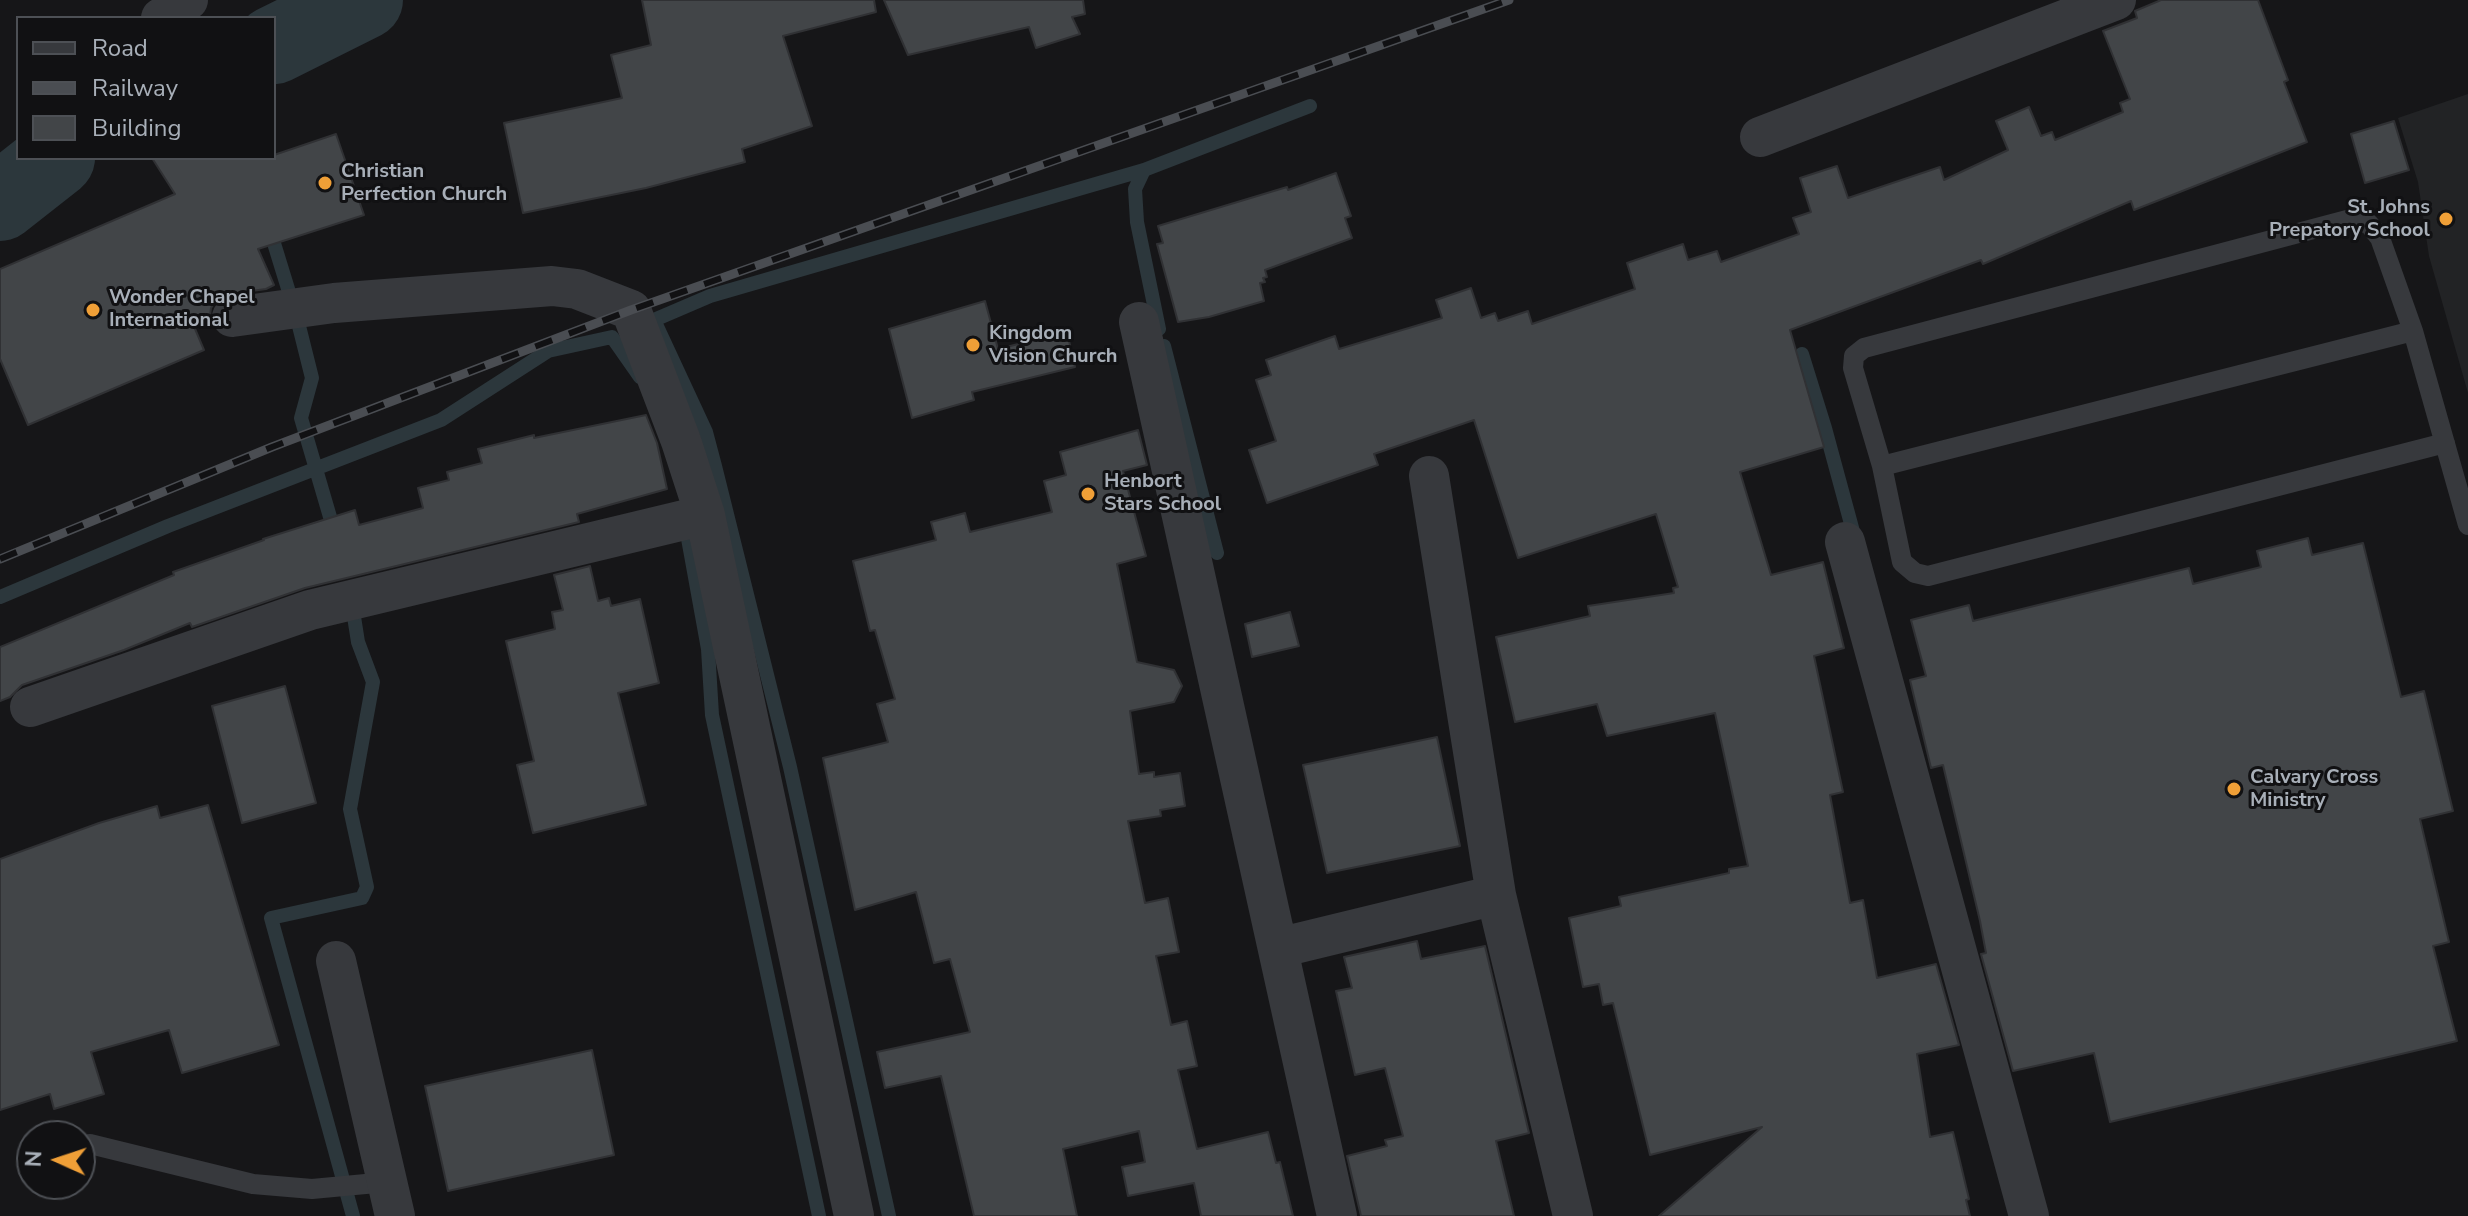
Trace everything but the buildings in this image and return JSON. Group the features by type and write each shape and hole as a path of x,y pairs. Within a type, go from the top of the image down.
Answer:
{"street":[{"path":"164,16 188,0"},
{"path":"1760,137 2116,0"},
{"path":"232,317 334,303 552,286 577,289 631,310 681,441 705,515 854,1216"},
{"path":"1139,322 1337,1216"},
{"path":"1429,476 1496,895 1573,1216"},
{"path":"30,707 310,610 705,515"},
{"path":"1845,542 2029,1216"},
{"path":"1278,948 1496,895"},
{"path":"336,961 391,1199"}],"lane":[{"path":"2445,443 1928,576 1915,573 1902,562 1882,466 1853,368 1854,356 1864,348 2351,219 2369,224 2380,238 2413,331 2445,443 2468,525"},
{"path":"1882,466 2413,331"},
{"path":"96,1145 253,1184 391,1199"}],"shaded area":[{"name":"St. Johns Prepatory School","path":"2468,94 2468,393 2429,256 2418,182 2398,118"}],"waterway":[{"path":"276,44 364,0"},
{"path":"889,1216 790,767 715,466 706,432 654,320 710,296 1144,170 1310,106"},
{"path":"0,202 53,160"},
{"path":"1144,170 1135,189 1137,222 1159,329"},
{"path":"269,227 312,378 301,418 335,534"},
{"path":"0,597 168,526 441,420 548,351 612,337 640,377"},
{"path":"1164,346 1217,553"},
{"path":"1802,354 1854,535 1851,536"},
{"path":"685,522 708,649 712,715 819,1216"},
{"path":"352,604 358,642 373,682 350,809 367,887 362,898 271,918 353,1216"}],"railway":[{"path":"0,559 272,447 631,310 1509,0"}],"place":[{"name":"Christian Perfection Church","path":"325,183"},
{"name":"St. Johns Prepatory School","path":"2446,219"},
{"name":"Wonder Chapel International","path":"93,310"},
{"name":"Kingdom Vision Church","path":"973,345"},
{"name":"Henbort Stars School","path":"1088,494"},
{"name":"Calvary Cross Ministry","path":"2234,789"}]}
